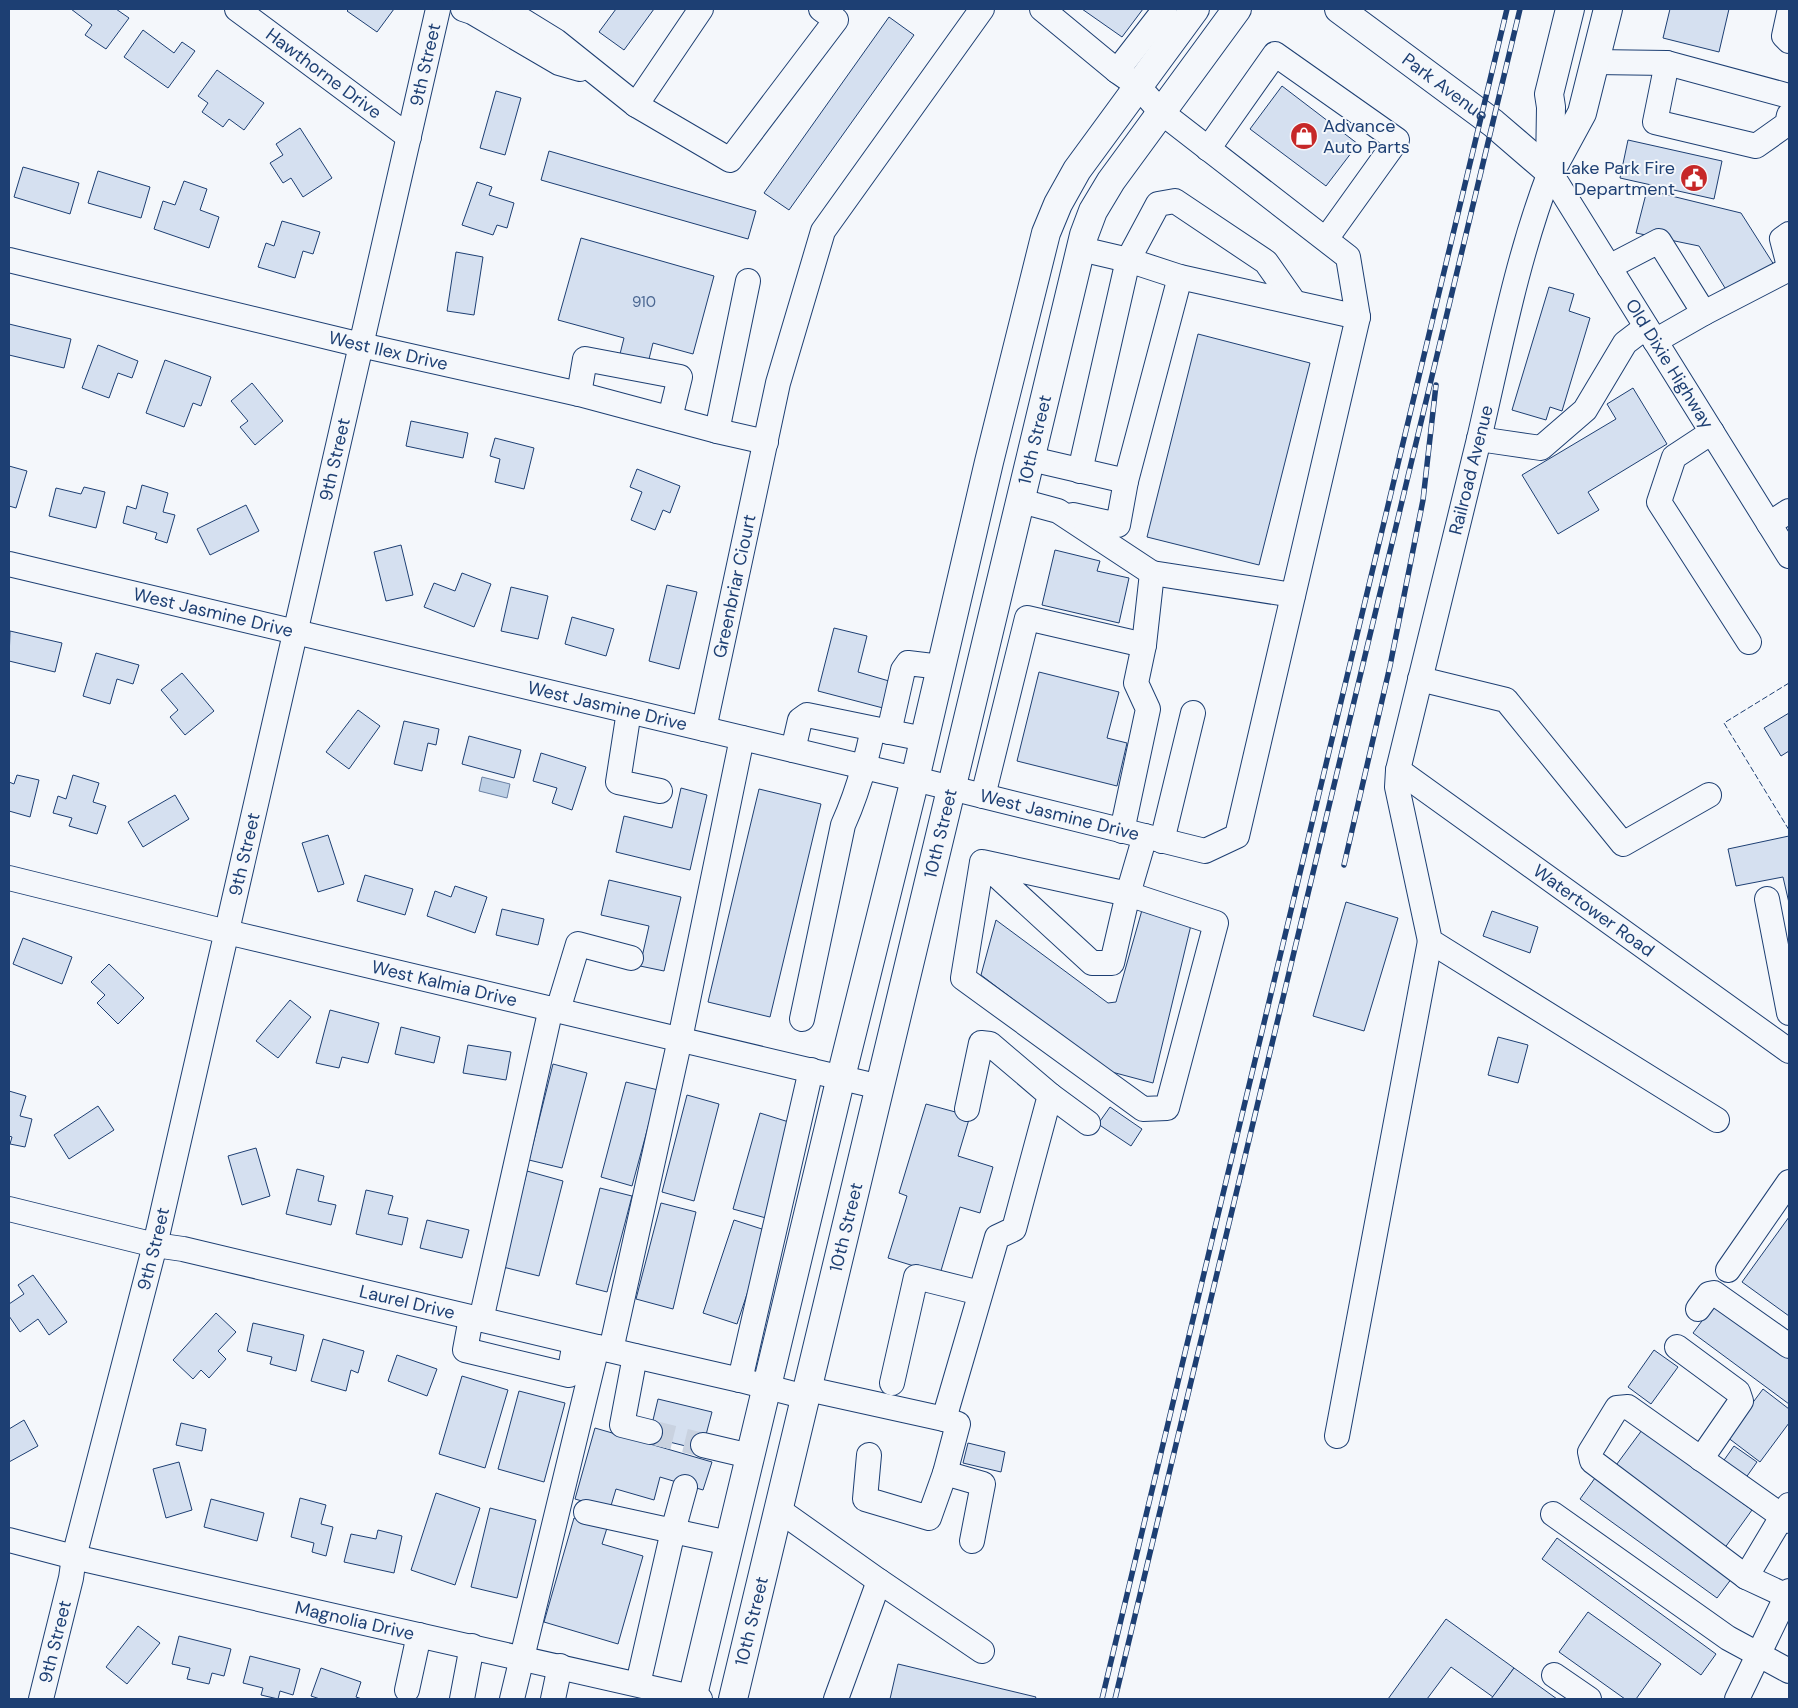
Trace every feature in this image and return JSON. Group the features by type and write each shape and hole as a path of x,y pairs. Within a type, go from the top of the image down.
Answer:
{"main road":[{"name":"10th Street","path":"695,1698 766,1386 915,779 989,462 1046,233 1058,204 1127,78 1195,9"},
{"name":"10th Street","path":"733,1699 1084,235 1093,211 1111,181 1237,9"},
{"name":"Park Avenue","path":"1339,9 1493,122 1550,172"},
{"path":"1550,172 1551,107 1549,94 1570,9"},
{"path":"1550,172 1582,113 1608,9"}],"street":[{"name":"Hawthorne Drive","path":"237,9 409,137"},
{"name":"9th Street","path":"41,1699 71,1578 74,1557 155,1245 438,9"},
{"path":"463,9 472,12 559,62 600,76"},
{"path":"504,9 556,41 636,105 730,160 836,20 821,9"},
{"path":"636,105 702,9"},
{"name":"Greenbriar Ciourt","path":"704,729 778,383 823,231 982,9"},
{"path":"1042,9 1127,78 1161,112 1348,257 1358,317 1293,595 1152,573 1058,511"},
{"path":"1127,78 1166,9"},
{"path":"1789,13 1784,36 1789,41"},
{"path":"1208,149 1275,54 1397,140 1326,239"},
{"path":"1595,62 1667,63 1789,96"},
{"path":"1667,63 1655,122 1756,146 1787,124 1789,115"},
{"name":"Old Dixie Highway","path":"1550,172 1789,556"},
{"name":"Railroad Avenue","path":"1430,941 1398,787 1398,770 1479,439 1516,276 1533,216 1550,172"},
{"path":"1080,471 1128,260 1158,204 1175,200 1266,262 1294,302"},
{"path":"1479,439 1540,448 1585,410 1625,343 1704,313 1789,267 1782,240 1789,234"},
{"path":"1609,267 1659,241 1704,313"},
{"path":"1081,249 1128,260 1180,276 1358,317"},
{"name":"West Ilex Drive","path":"9,260 361,345 579,394 717,431 766,442"},
{"path":"1021,501 1118,525 1126,481 1180,276"},
{"path":"717,431 748,281"},
{"path":"579,394 585,359 680,377 670,418"},
{"path":"1712,432 1674,457 1659,502 1749,642"},
{"path":"1031,459 1126,481"},
{"path":"1769,524 1789,512"},
{"name":"West Jasmine Drive","path":"9,564 865,767 1205,851 1237,836 1293,595"},
{"path":"1122,831 1148,709 1136,683 1144,645 1152,573"},
{"path":"983,796 1027,618 1144,645"},
{"path":"802,1019 843,825 881,730 902,670 908,663 941,667"},
{"path":"1420,679 1506,700 1623,844 1710,795"},
{"path":"629,712 618,782 660,791"},
{"path":"982,862 1092,963 1112,963 1128,894 1153,839 1193,712"},
{"path":"793,750 800,720 807,715 924,739"},
{"path":"512,1699 594,1346 680,1039 742,738"},
{"name":"Watertower Road","path":"1398,770 1789,1051"},
{"path":"982,862 1128,894 1216,923 1167,1108 1143,1109 962,978 982,862"},
{"name":"West Kalmia Drive","path":"9,878 227,932 880,1087"},
{"path":"1767,898 1789,1013"},
{"path":"1337,1436 1430,941 1717,1120"},
{"path":"594,1346 569,1375 465,1350 476,1319 554,1009 578,944 631,958"},
{"path":"967,1109 981,1043 990,1044 1088,1123"},
{"path":"740,1380 811,1070"},
{"path":"869,1455 865,1499 929,1518 945,1473 958,1424 944,1419 997,1237 1014,1229 1050,1094"},
{"path":"1728,1270 1789,1182"},
{"name":"Laurel Drive","path":"9,1209 155,1245 183,1249 766,1386 944,1419"},
{"path":"892,1383 916,1277 980,1293"},
{"path":"1698,1309 1708,1294 1714,1293 1789,1346"},
{"path":"1677,1347 1738,1392 1741,1401 1701,1459"},
{"path":"635,1356 622,1425 650,1432"},
{"path":"1737,1699 1788,1595 1746,1577 1592,1461 1590,1452 1618,1408 1628,1406 1701,1459 1787,1514 1746,1577"},
{"path":"704,1445 750,1456"},
{"path":"945,1473 983,1484 972,1541"},
{"path":"638,1684 684,1487"},
{"path":"779,1510 982,1651"},
{"path":"586,1512 729,1544"},
{"path":"1553,1514 1728,1638 1759,1653 1789,1671"},
{"name":"Magnolia Drive","path":"9,1540 74,1557 695,1698"},
{"path":"836,1699 879,1581"},
{"path":"408,1690 419,1634"},
{"path":"462,1699 472,1646"},
{"path":"553,1699 560,1666"},
{"path":"1554,1675 1589,1699"}],"water":[{"path":"482,777 510,784 507,798 479,791"}],"building":[{"path":"71,9 116,9 129,18 106,49 85,35 92,25"},
{"path":"349,9 394,9 377,32 347,11"},
{"path":"616,9 654,9 624,50 599,32"},
{"path":"1082,9 1143,9 1122,37"},
{"path":"1670,9 1729,9 1719,52 1663,38"},
{"path":"889,17 914,35 789,210 764,193"},
{"path":"143,30 174,53 182,42 195,51 168,88 124,57"},
{"path":"217,70 264,103 244,130 229,119 223,127 202,112 208,103 198,96"},
{"name":"Advance Auto Parts","path":"1282,86 1358,144 1326,186 1250,129"},
{"path":"496,91 521,98 505,155 480,148"},
{"path":"300,128 332,178 303,197 291,178 283,183 270,163 283,155 276,144"},
{"path":"1628,140 1722,161 1714,199 1620,178"},
{"path":"549,151 756,211 748,239 541,180"},
{"path":"23,167 79,183 70,214 14,197"},
{"path":"98,171 150,187 141,218 88,203"},
{"path":"184,181 207,189 200,210 219,217 209,248 154,229 163,201 175,205"},
{"path":"477,182 492,187 489,195 514,203 507,228 497,225 493,235 462,225"},
{"path":"1647,190 1741,213 1776,268 1730,296 1699,246 1636,233"},
{"path":"282,221 320,232 313,254 303,251 295,278 258,267 266,243 274,246"},
{"path":"581,238 714,276 693,354 653,343 648,363 620,354 624,338 558,320"},
{"path":"456,252 483,257 474,315 447,311"},
{"path":"1549,287 1574,294 1569,311 1590,318 1562,411 1550,407 1546,420 1512,410"},
{"path":"9,324 71,339 64,368 9,355"},
{"path":"1198,334 1310,363 1259,565 1147,537"},
{"path":"98,345 138,361 132,378 118,373 109,398 82,388"},
{"path":"165,360 211,377 201,406 193,403 184,427 146,413"},
{"path":"252,383 283,421 255,445 240,427 248,421 231,401"},
{"path":"1633,388 1667,444 1588,492 1599,510 1558,534 1522,475 1616,419 1607,404"},
{"path":"411,421 468,433 463,458 406,446"},
{"path":"495,438 534,448 524,489 495,482 500,459 490,456"},
{"path":"9,466 27,471 16,508 9,506"},
{"path":"637,469 680,486 670,513 663,510 655,530 631,520 642,492 630,487"},
{"path":"142,485 168,493 163,512 175,515 167,543 155,539 157,533 123,523 127,506 136,509"},
{"path":"84,487 105,492 96,528 49,516 56,488 81,494"},
{"path":"246,505 259,531 210,555 197,529"},
{"path":"401,545 413,595 386,601 374,552"},
{"path":"1055,550 1100,561 1097,571 1129,578 1119,623 1042,605"},
{"path":"462,573 491,584 474,627 424,607 434,583 455,591"},
{"path":"667,585 697,592 679,669 649,661"},
{"path":"511,587 548,596 538,639 501,631"},
{"path":"572,617 614,629 606,656 565,644"},
{"path":"834,628 867,636 858,672 889,681 883,708 818,691"},
{"path":"10,631 62,643 55,672 9,661"},
{"path":"96,653 139,665 133,684 117,679 110,704 83,696"},
{"path":"1039,672 1119,692 1107,738 1127,743 1117,786 1017,761"},
{"path":"182,673 214,711 185,735 170,717 178,710 161,690"},
{"path":"358,710 380,726 349,769 326,752"},
{"path":"1789,713 1789,751 1781,756 1764,728"},
{"path":"404,721 439,729 436,745 428,743 422,771 394,764"},
{"path":"469,736 521,750 514,778 462,764"},
{"path":"541,753 586,767 572,810 552,803 557,788 533,781"},
{"path":"17,775 39,780 30,817 9,811 9,782 14,784"},
{"path":"73,775 99,783 93,802 106,806 97,834 69,826 72,818 53,813 58,796 66,799"},
{"path":"681,788 707,795 690,870 616,852 624,816 672,828"},
{"path":"759,789 821,804 770,1017 708,1002"},
{"path":"175,795 189,819 143,847 128,822"},
{"path":"328,835 344,884 318,892 302,843"},
{"path":"1789,836 1789,903 1783,877 1736,886 1728,849"},
{"path":"365,875 413,889 405,915 357,901"},
{"path":"609,880 681,897 664,971 640,966 649,926 601,915"},
{"path":"455,886 487,897 475,933 427,916 435,891 451,897"},
{"path":"1346,902 1398,918 1364,1031 1313,1016"},
{"path":"502,909 544,919 538,945 496,935"},
{"path":"1142,910 1191,925 1153,1083 1108,1071 981,975 996,920 1108,1003 1116,1002"},
{"path":"1492,911 1538,927 1530,953 1483,936"},
{"path":"23,938 72,957 62,984 13,964"},
{"path":"109,964 144,998 118,1024 97,1003 105,995 91,982"},
{"path":"290,1000 311,1017 278,1058 256,1041"},
{"path":"330,1010 379,1023 368,1063 342,1057 339,1068 316,1063"},
{"path":"401,1027 440,1037 434,1063 395,1054"},
{"path":"1498,1037 1528,1045 1518,1083 1488,1075"},
{"path":"468,1045 511,1052 506,1080 463,1073"},
{"path":"553,1064 587,1073 562,1168 529,1160"},
{"path":"626,1082 658,1090 632,1186 601,1177"},
{"path":"9,1091 26,1096 20,1116 32,1119 25,1147 10,1144 12,1137 9,1136"},
{"path":"687,1095 719,1104 694,1201 662,1192"},
{"path":"926,1104 970,1116 958,1156 993,1167 980,1213 960,1207 940,1274 888,1258 907,1196 899,1193"},
{"path":"98,1106 114,1130 69,1159 54,1135"},
{"path":"1110,1107 1142,1129 1131,1146 1098,1124"},
{"path":"760,1113 792,1123 766,1218 733,1209"},
{"path":"256,1148 270,1196 242,1205 228,1156"},
{"path":"297,1169 324,1176 318,1201 336,1205 331,1225 286,1214"},
{"path":"527,1171 563,1181 539,1276 503,1267"},
{"path":"600,1188 632,1196 607,1292 576,1284"},
{"path":"366,1190 393,1196 388,1214 408,1218 402,1245 356,1234"},
{"path":"661,1203 696,1212 673,1309 636,1299"},
{"path":"1789,1217 1789,1316 1742,1282"},
{"path":"427,1220 469,1230 462,1258 420,1248"},
{"path":"734,1220 768,1231 737,1324 703,1313"},
{"path":"33,1275 67,1322 49,1335 38,1319 20,1332 9,1316 9,1304 24,1294 18,1285"},
{"path":"1716,1302 1789,1355 1789,1404 1693,1333"},
{"path":"216,1313 236,1332 218,1351 226,1359 209,1378 201,1370 193,1379 173,1360"},
{"path":"253,1323 304,1335 296,1371 270,1364 272,1357 247,1351"},
{"path":"323,1339 364,1351 358,1373 351,1370 346,1391 311,1381"},
{"path":"1654,1350 1678,1367 1651,1404 1628,1387"},
{"path":"397,1355 437,1369 427,1396 388,1381"},
{"path":"462,1376 508,1390 485,1468 439,1454"},
{"path":"1763,1389 1789,1409 1789,1423 1760,1462 1727,1437"},
{"path":"519,1391 565,1403 544,1482 498,1469"},
{"path":"658,1399 712,1412 702,1450 649,1437"},
{"path":"24,1420 38,1446 9,1462 9,1429"},
{"path":"181,1423 206,1429 202,1451 176,1445"},
{"path":"595,1428 712,1462 703,1490 660,1477 654,1500 616,1489 610,1509 575,1499"},
{"path":"1642,1430 1752,1510 1724,1549 1614,1468"},
{"path":"968,1443 1005,1452 1001,1472 963,1463"},
{"path":"1734,1446 1757,1462 1745,1479 1722,1463"},
{"path":"179,1462 192,1510 166,1518 153,1469"},
{"path":"1595,1478 1732,1578 1717,1598 1580,1499"},
{"path":"436,1493 480,1508 455,1585 411,1570"},
{"path":"300,1498 326,1505 321,1524 333,1527 326,1556 312,1552 314,1543 291,1537"},
{"path":"211,1499 264,1513 257,1541 204,1527"},
{"path":"490,1508 536,1520 517,1598 471,1587"},
{"path":"574,1518 607,1528 602,1544 643,1556 618,1644 544,1622"},
{"path":"378,1530 402,1536 394,1573 344,1562 351,1534 376,1539"},
{"path":"1557,1538 1716,1654 1701,1675 1542,1559"},
{"path":"1588,1612 1661,1664 1636,1699 1625,1699 1559,1652"},
{"path":"1446,1619 1514,1668 1493,1697 1451,1667 1427,1699 1388,1699"},
{"path":"138,1626 160,1643 127,1684 106,1667"},
{"path":"179,1636 231,1649 224,1676 212,1673 209,1684 187,1679 190,1668 172,1664"},
{"path":"250,1656 300,1669 293,1695 280,1691 278,1699 261,1695 263,1688 243,1683"},
{"path":"898,1664 1036,1697 1035,1699 890,1699"},
{"path":"321,1668 361,1682 356,1697 362,1699 320,1699 311,1696"},
{"path":"1514,1668 1557,1699 1491,1699"}],"tunnel":[{"path":"650,1432 703,1445"}],"railway":[{"path":"1102,1699 1507,9"},
{"path":"1115,1699 1520,9"},
{"path":"1344,865 1390,666 1423,500 1436,385"}],"fence":[{"path":"1789,683 1724,723 1789,830"}],"place":[{"name":"Advance Auto Parts","path":"1304,136"},
{"name":"Lake Park Fire Department","path":"1694,178"}]}
